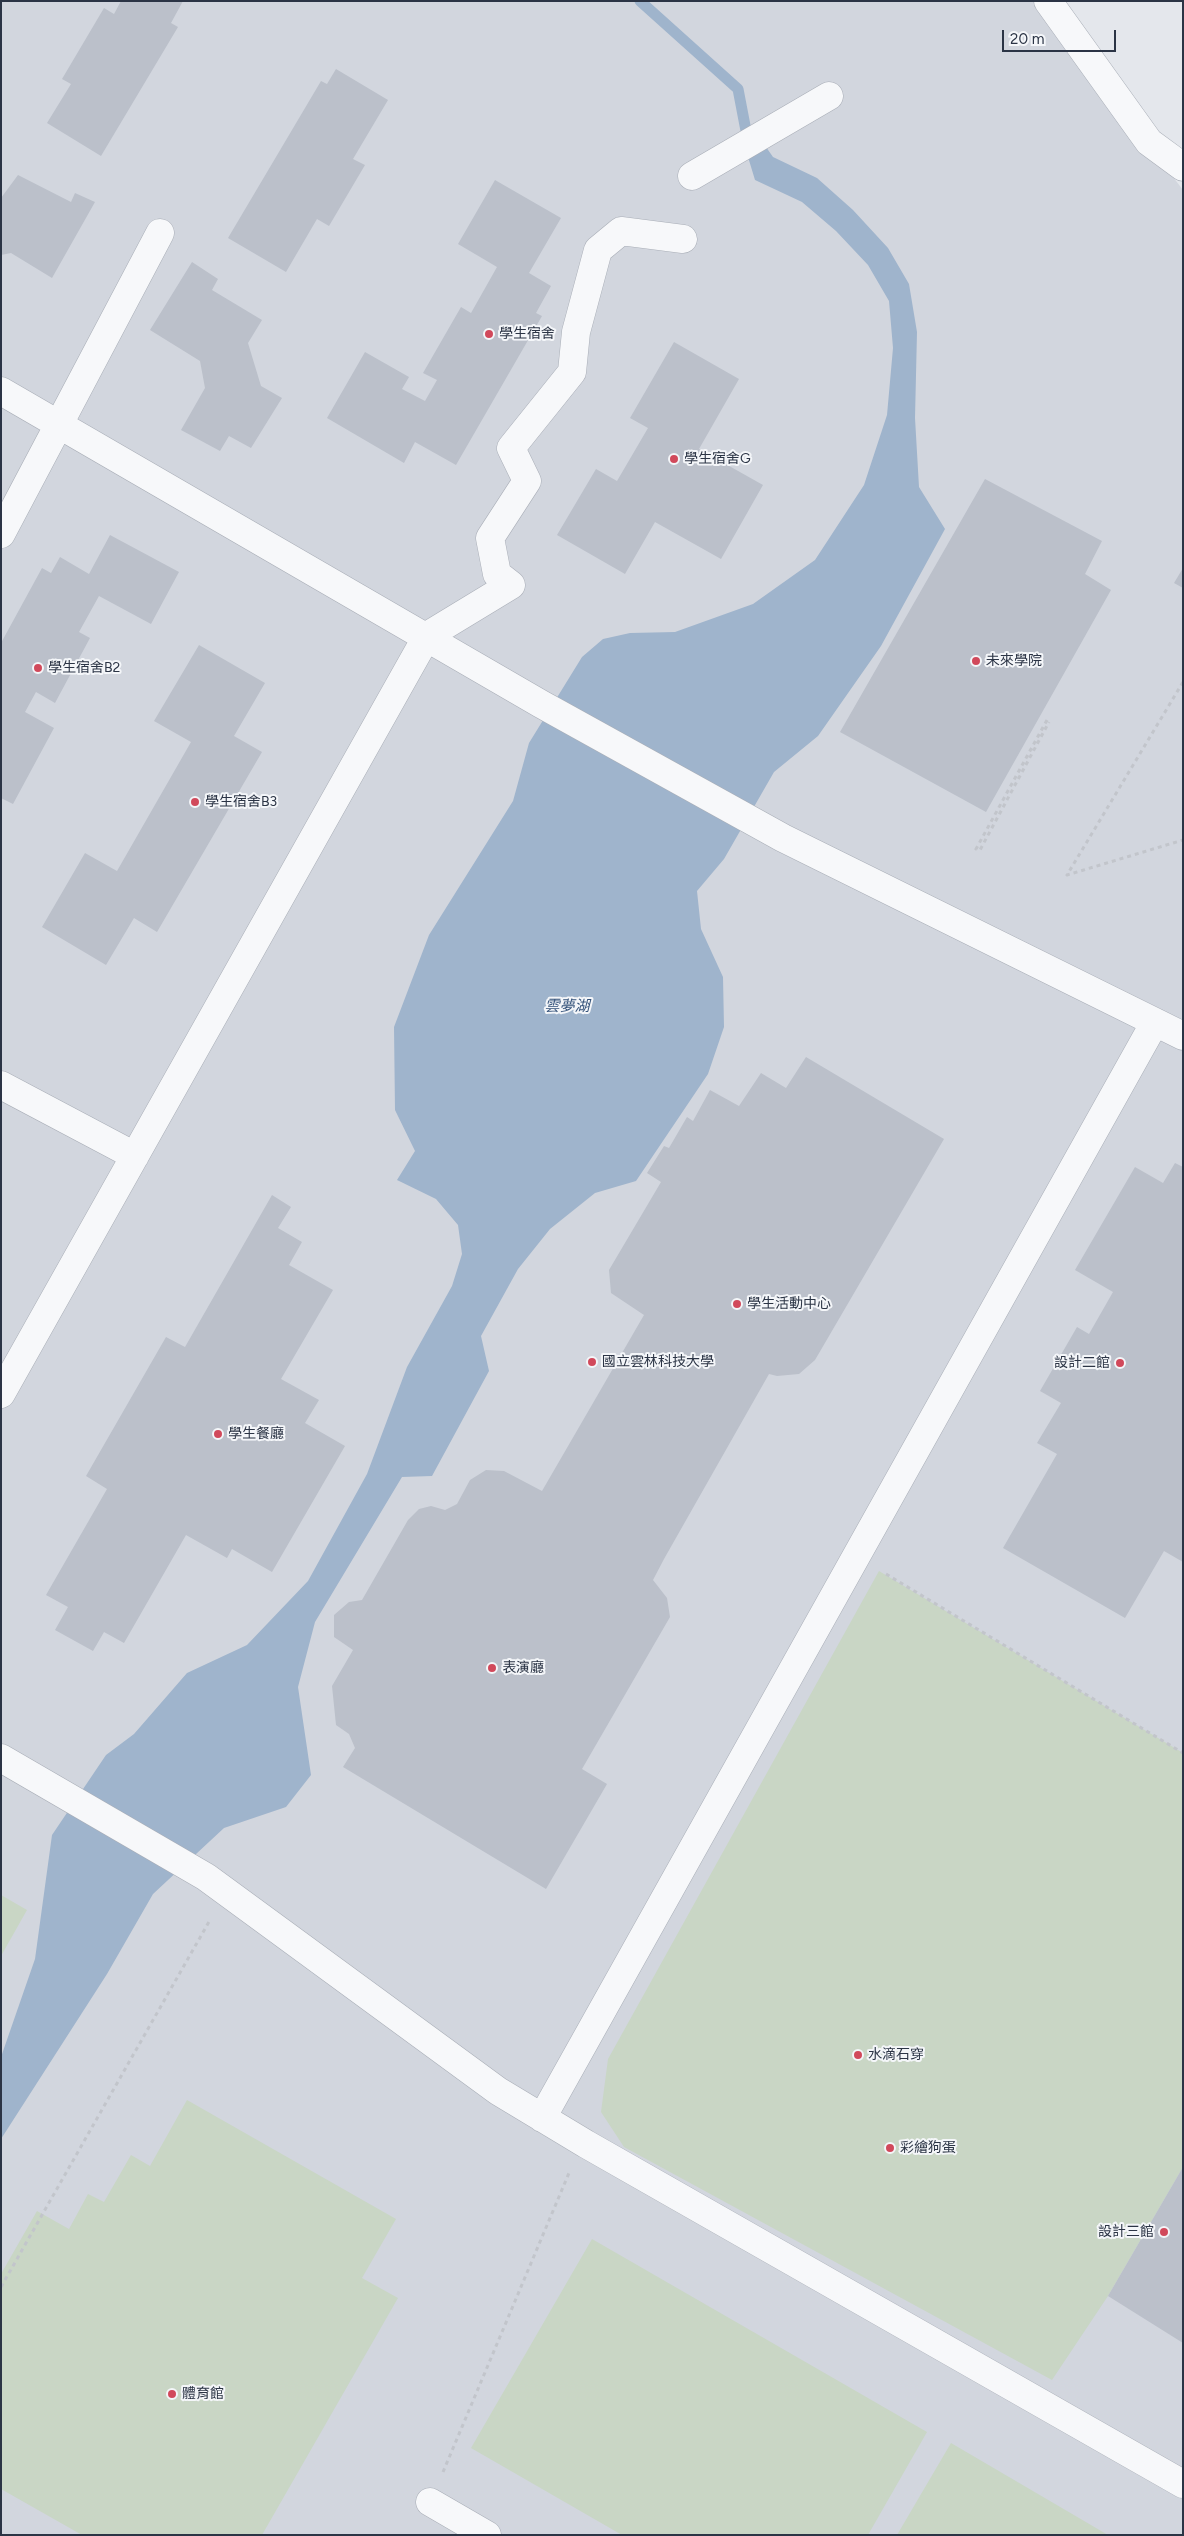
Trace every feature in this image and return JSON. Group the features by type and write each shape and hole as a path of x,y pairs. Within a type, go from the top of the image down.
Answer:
{"street":[{"path":"1048,1 1149,142 1183,167"},
{"path":"692,176 829,96"},
{"path":"1,1394 427,636 511,585 497,574 490,538 527,481 512,448 572,372 576,332 598,250 621,231 683,239"},
{"path":"1,534 160,233"},
{"path":"1,391 427,636 541,704 783,838 1183,1036"},
{"path":"542,2118 1155,1022"},
{"path":"1,1085 134,1156"},
{"path":"1,1758 216,1884 498,2092 1183,2484"},
{"path":"430,2502 487,2535"}],"path":[{"path":"1183,682 1067,875 1183,840"},
{"path":"1048,721 980,850 976,848 1048,721"},
{"path":"879,1571 1183,1753"},
{"path":"1,2288 216,1884"},
{"path":"430,2502 570,2172 586,2144"}],"shaded area":[{"name":"國立雲林科技大學","path":"1,1 1037,1 1183,190 1183,2535 1,2535"}],"green space":[{"path":"879,1571 1183,1753 1183,2167 1108,2296 1052,2380 624,2147 601,2112 608,2059"},
{"path":"1,1895 27,1910 1,1956"},
{"name":"體育館","path":"187,2100 396,2219 362,2278 398,2298 262,2535 82,2535 1,2489 1,2274 37,2211 69,2229 88,2194 104,2202 131,2155 150,2166"},
{"path":"592,2239 927,2432 868,2535 622,2535 471,2448"},
{"path":"951,2443 1108,2535 897,2535"}],"water":[{"name":"雲夢湖","path":"759,137 773,157 817,178 853,210 888,248 909,284 917,332 915,418 919,487 945,529 881,646 818,736 774,772 724,859 697,891 701,929 723,977 724,1027 708,1074 636,1181 595,1193 550,1229 518,1269 481,1336 489,1371 432,1476 402,1477 315,1622 298,1687 311,1775 286,1807 224,1828 153,1894 107,1974 1,2139 1,2057 35,1959 52,1835 106,1755 134,1734 187,1673 247,1645 308,1581 367,1474 407,1367 452,1286 462,1254 458,1225 436,1199 397,1180 415,1151 395,1110 394,1027 429,935 513,801 529,743 582,657 603,639 630,633 675,632 753,604 815,560 864,485 887,415 893,348 889,301 868,265 836,231 802,202 755,180 745,147"}],"building":[{"path":"121,1 183,1 171,23 178,27 101,156 47,123 71,84 62,79 104,8 114,14"},
{"path":"336,69 388,100 353,159 365,165 329,226 317,219 286,272 228,238 321,81 327,84"},
{"path":"18,175 71,202 75,193 95,202 52,278 11,253 1,255 1,198"},
{"name":"學生宿舍","path":"495,180 561,218 529,273 551,286 536,313 542,316 456,465 415,442 404,463 327,418 365,352 409,377 402,389 425,401 437,380 423,373 461,307 471,313 497,267 458,244"},
{"path":"192,262 218,279 212,290 262,320 248,343 261,386 282,398 251,448 229,436 220,451 181,430 205,388 200,361 150,330"},
{"name":"學生宿舍G","path":"674,342 739,379 699,449 763,485 721,559 655,522 625,574 557,535 596,469 617,481 648,428 630,418"},
{"name":"未來學院","path":"985,479 1102,541 1085,574 1111,590 986,812 840,732"},
{"name":"學生宿舍B2","path":"110,535 179,572 151,624 99,596 79,632 90,638 55,703 36,692 25,712 54,728 13,804 1,798 1,643 42,568 51,573 60,557 89,574"},
{"path":"1183,568 1183,588 1174,583"},
{"name":"學生宿舍B3","path":"199,645 265,683 234,736 262,752 157,932 134,918 106,965 42,927 85,853 117,871 191,742 154,721"},
{"path":"806,1057 944,1139 815,1360 799,1374 777,1376 769,1374 664,1559 653,1580 667,1598 670,1617 582,1769 607,1784 546,1889 343,1767 355,1748 349,1734 336,1725 332,1686 353,1650 334,1637 334,1615 349,1602 362,1600 408,1520 419,1509 431,1506 445,1510 457,1504 470,1480 486,1470 504,1471 542,1491 644,1315 611,1293 609,1270 661,1182 647,1173 664,1146 669,1148 687,1117 693,1121 710,1090 739,1106 761,1073 786,1088"},
{"name":"設計二館","path":"1175,1163 1183,1167 1183,1562 1164,1551 1125,1618 1003,1548 1057,1454 1037,1443 1061,1403 1040,1391 1077,1327 1089,1334 1113,1292 1075,1270 1135,1167 1163,1183"},
{"name":"學生餐廳","path":"272,1195 291,1207 278,1228 302,1242 289,1265 333,1290 281,1379 319,1400 305,1423 345,1446 272,1572 232,1549 227,1558 186,1535 124,1643 104,1632 93,1651 55,1630 68,1607 46,1595 107,1489 86,1476 166,1337 185,1347"},
{"name":"設計三館","path":"1183,2167 1183,2343 1108,2296"}],"waterway":[{"path":"640,1 738,89 747,136"}],"place":[{"name":"學生宿舍","path":"489,334"},
{"name":"學生宿舍G","path":"674,459"},
{"name":"未來學院","path":"976,661"},
{"name":"學生宿舍B2","path":"38,668"},
{"name":"學生宿舍B3","path":"195,802"},
{"name":"學生活動中心","path":"737,1304"},
{"name":"國立雲林科技大學","path":"592,1362"},
{"name":"設計二館","path":"1120,1363"},
{"name":"學生餐廳","path":"218,1434"},
{"name":"表演廳","path":"492,1668"},
{"name":"水滴石穿","path":"858,2055"},
{"name":"彩繪狗蛋","path":"890,2148"},
{"name":"設計三館","path":"1164,2232"},
{"name":"體育館","path":"172,2394"}]}
